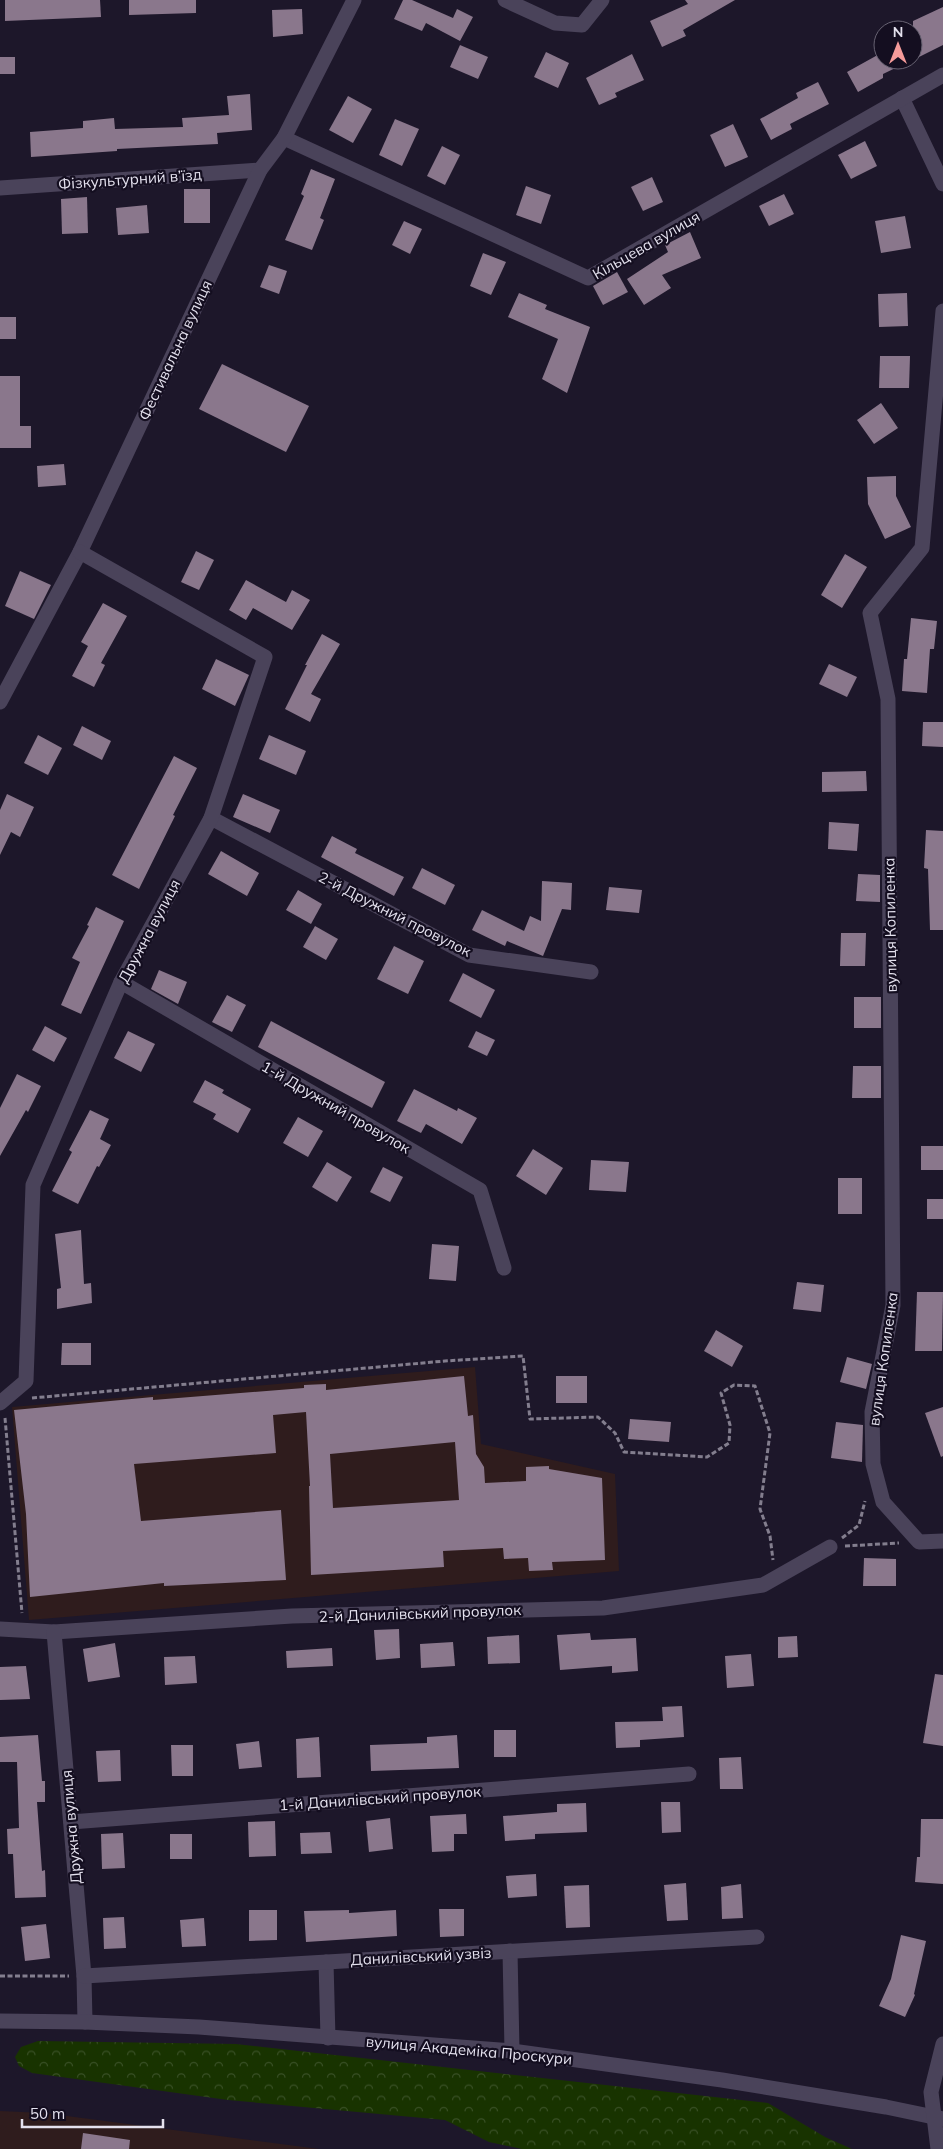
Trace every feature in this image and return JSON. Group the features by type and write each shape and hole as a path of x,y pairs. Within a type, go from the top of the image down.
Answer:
{"street":[{"name":"Фестивальна вулиця","path":"0,702 80,552 260,170 284,138 354,0"},
{"path":"506,0 555,23 582,25 602,0"},
{"name":"Кільцева вулиця","path":"284,138 588,278 943,75"},
{"path":"902,98 943,184"},
{"name":"Фізкультурний в’їзд","path":"0,188 260,170"},
{"name":"вулиця Копиленка","path":"919,1542 883,1502 873,1464 872,1412 893,1305 888,699 870,613 922,548 943,311"},
{"name":"Дружна вулиця","path":"2,1402 26,1381 33,1184 121,982 211,818 265,657 80,552"},
{"name":"2-й Дружний провулок","path":"211,818 469,955 591,972"},
{"name":"1-й Дружний провулок","path":"121,982 480,1190 504,1268"},
{"path":"919,1542 943,1541"},
{"name":"2-й Данилівський провулок","path":"0,1629 54,1632 292,1616 603,1608 763,1585 830,1547"},
{"name":"Дружна вулиця","path":"54,1632 84,1976 85,2022"},
{"name":"1-й Данилівський провулок","path":"71,1822 689,1774"},
{"name":"Данилівський узвіз","path":"84,1976 757,1937"},
{"path":"510,1951 512,2051"},
{"path":"326,1962 328,2038"},
{"name":"вулиця Академіка Проскури","path":"0,2021 85,2022 199,2027 512,2051 722,2080 938,2117"},
{"path":"938,2149 938,2117 931,2092 943,2044"}],"path":[{"path":"23,1629 2,1402 446,1361 523,1356 530,1419 598,1417 615,1433 624,1452 707,1457 729,1443 730,1425 721,1393 734,1384 754,1386 770,1433 760,1509 770,1536 776,1578"},
{"path":"830,1547 859,1525 865,1499"},
{"path":"830,1547 919,1542"},
{"path":"0,1976 84,1976"}],"shaded area":[{"path":"475,1367 481,1444 615,1474 619,1571 29,1620 12,1407"},
{"path":"0,2111 44,2113 319,2149 0,2149"}],"green space":[{"path":"38,2041 236,2044 768,2103 825,2137 852,2149 522,2149 489,2142 445,2120 228,2100 32,2073 19,2066 15,2057 21,2047"}],"building":[{"path":"5,0 100,0 101,17 5,21"},
{"path":"129,0 196,0 196,13 129,15"},
{"path":"403,0 412,0 453,18 457,9 473,17 460,41 426,23 422,31 394,19"},
{"path":"685,0 735,0 683,30 686,36 662,47 650,21 688,4"},
{"path":"943,7 943,45 923,55 923,20 915,20"},
{"path":"302,9 303,34 273,37 272,10"},
{"path":"460,45 488,57 478,79 450,67"},
{"path":"546,52 569,63 558,88 534,77"},
{"path":"632,54 644,80 615,93 617,97 599,105 586,78"},
{"path":"0,57 15,57 15,74 0,74"},
{"path":"873,58 873,70 891,70 883,74 883,78 858,92 847,72"},
{"path":"818,82 829,104 790,124 792,129 771,140 760,119 798,98 796,93"},
{"path":"250,94 252,130 217,133 218,144 117,149 117,151 31,157 30,132 83,128 83,121 114,118 115,129 183,127 182,118 229,115 227,96"},
{"path":"348,96 372,109 353,143 329,130"},
{"path":"395,119 419,129 402,166 379,155"},
{"path":"733,124 748,157 725,167 710,135"},
{"path":"865,141 877,166 851,179 838,155"},
{"path":"442,146 460,155 445,185 427,176"},
{"path":"311,169 335,179 320,218 324,220 312,250 285,240 304,196 301,194"},
{"path":"652,177 663,202 643,211 631,187"},
{"path":"526,186 551,195 541,224 516,215"},
{"path":"184,189 210,189 210,223 184,223"},
{"path":"784,194 794,214 769,226 759,206"},
{"path":"87,197 88,233 62,234 61,199"},
{"path":"147,205 149,233 118,235 116,208"},
{"path":"905,216 911,248 881,253 875,221"},
{"path":"404,221 422,229 410,254 392,245"},
{"path":"690,232 701,258 662,275 671,288 644,305 627,279 668,252 665,245"},
{"path":"483,253 506,262 491,295 470,286"},
{"path":"269,265 287,271 279,294 260,287"},
{"path":"617,272 628,292 603,305 593,286"},
{"path":"519,293 547,305 545,309 590,327 567,393 542,379 558,339 508,317"},
{"path":"907,293 908,326 879,327 878,294"},
{"path":"0,317 16,317 16,339 0,339"},
{"path":"880,356 910,356 909,388 879,388"},
{"path":"222,364 309,406 286,452 199,409"},
{"path":"0,376 20,376 20,426 31,426 31,448 0,448"},
{"path":"881,403 898,428 874,444 857,420"},
{"path":"64,464 66,485 38,487 37,466"},
{"path":"896,476 896,496 911,527 885,539 868,504 867,477"},
{"path":"196,551 214,560 199,590 181,582"},
{"path":"845,554 867,567 842,608 821,595"},
{"path":"20,571 51,585 34,619 5,606"},
{"path":"246,580 286,602 292,590 310,600 292,630 253,608 246,620 229,610"},
{"path":"103,603 127,616 101,663 105,665 94,687 72,676 88,646 81,642"},
{"path":"911,618 937,621 934,649 930,649 927,693 902,691 904,659 907,659"},
{"path":"322,634 340,644 311,694 321,699 310,722 285,709 307,665 305,665"},
{"path":"216,659 249,675 235,706 202,689"},
{"path":"829,664 857,677 847,697 819,684"},
{"path":"923,722 943,722 943,747 922,746"},
{"path":"82,726 111,741 102,760 73,745"},
{"path":"38,735 62,748 48,775 24,763"},
{"path":"269,735 306,751 296,775 259,759"},
{"path":"174,756 197,768 139,889 112,875"},
{"path":"866,771 867,791 822,792 822,772"},
{"path":"7,794 34,807 20,837 11,832 0,855 0,810"},
{"path":"243,794 280,810 270,833 233,817"},
{"path":"829,822 859,824 857,851 828,849"},
{"path":"926,830 943,831 943,930 930,930 928,869 924,868"},
{"path":"332,836 357,849 355,853 404,877 394,896 321,857"},
{"path":"221,851 259,873 247,896 208,874"},
{"path":"422,868 455,885 445,905 412,888"},
{"path":"858,874 880,875 880,902 856,901"},
{"path":"542,881 572,883 571,910 562,909 543,956 507,941 505,946 472,930 482,910 524,931 530,916 541,921"},
{"path":"609,887 642,890 639,913 606,910"},
{"path":"298,890 322,904 311,924 286,910"},
{"path":"96,907 124,921 81,1014 61,1005 80,962 72,958 89,926 87,925"},
{"path":"315,926 338,939 326,960 303,947"},
{"path":"841,933 866,933 865,966 840,966"},
{"path":"394,946 424,961 408,994 377,979"},
{"path":"159,970 187,982 178,1004 151,989"},
{"path":"463,973 495,990 481,1018 449,1001"},
{"path":"227,995 246,1005 232,1032 212,1022"},
{"path":"854,997 881,997 881,1028 854,1028"},
{"path":"271,1021 385,1082 372,1108 258,1047"},
{"path":"45,1026 67,1038 54,1062 32,1050"},
{"path":"128,1031 155,1044 141,1072 114,1058"},
{"path":"476,1031 495,1040 487,1056 468,1047"},
{"path":"853,1066 881,1066 881,1098 852,1098"},
{"path":"17,1074 41,1086 28,1112 26,1110 0,1156 0,1108"},
{"path":"205,1080 224,1090 222,1093 251,1109 238,1133 213,1119 216,1114 193,1102"},
{"path":"414,1089 457,1111 458,1108 477,1118 462,1144 426,1124 421,1133 397,1121"},
{"path":"90,1110 109,1119 100,1139 111,1145 99,1167 97,1166 78,1204 52,1191 72,1152 69,1150"},
{"path":"298,1117 323,1131 308,1157 283,1143"},
{"path":"921,1146 943,1146 943,1170 921,1170"},
{"path":"533,1149 563,1168 546,1195 516,1176"},
{"path":"591,1160 629,1162 626,1192 589,1190"},
{"path":"327,1162 352,1177 337,1202 312,1187"},
{"path":"383,1167 403,1177 390,1202 370,1192"},
{"path":"838,1178 862,1178 862,1214 838,1214"},
{"path":"927,1199 943,1199 943,1219 927,1219"},
{"path":"81,1230 84,1284 91,1283 92,1303 57,1309 57,1289 61,1288 55,1234"},
{"path":"432,1244 459,1246 456,1281 429,1279"},
{"path":"797,1282 824,1285 821,1312 793,1309"},
{"path":"917,1292 943,1292 942,1351 915,1351"},
{"path":"716,1330 743,1346 732,1367 704,1351"},
{"path":"62,1343 91,1343 91,1365 61,1365"},
{"path":"847,1357 872,1364 866,1389 840,1382"},
{"path":"464,1376 468,1416 473,1415 476,1454 484,1467 485,1483 526,1481 526,1467 549,1466 549,1469 602,1478 605,1560 552,1562 553,1570 529,1571 528,1558 504,1559 503,1548 443,1551 444,1567 311,1575 310,1486 306,1412 273,1415 276,1453 134,1464 141,1521 281,1510 286,1580 164,1586 164,1583 30,1597 26,1514 14,1410 153,1397 153,1400 304,1388 304,1385 326,1384 326,1390","holes":["455,1442 459,1500 333,1508 330,1454"]},
{"path":"556,1376 587,1376 587,1403 556,1403"},
{"path":"943,1407 943,1456 941,1457 925,1413"},
{"path":"630,1419 671,1422 669,1442 628,1439"},
{"path":"836,1422 863,1425 862,1462 831,1458"},
{"path":"864,1558 896,1559 896,1586 863,1586"},
{"path":"399,1629 400,1658 376,1660 374,1630"},
{"path":"590,1633 591,1640 636,1638 638,1671 612,1673 612,1666 560,1670 557,1635"},
{"path":"519,1635 520,1663 488,1664 487,1637"},
{"path":"797,1636 798,1657 778,1658 778,1637"},
{"path":"453,1642 455,1666 421,1668 420,1644"},
{"path":"115,1643 120,1677 88,1682 83,1649"},
{"path":"332,1648 333,1666 287,1668 286,1651"},
{"path":"751,1654 754,1686 727,1688 725,1656"},
{"path":"195,1656 197,1683 165,1685 164,1657"},
{"path":"26,1666 30,1699 0,1700 0,1667"},
{"path":"935,1674 943,1675 943,1746 923,1743"},
{"path":"682,1706 684,1737 640,1740 640,1747 616,1748 615,1722 663,1721 662,1707"},
{"path":"494,1730 516,1730 516,1757 494,1757"},
{"path":"38,1735 42,1781 45,1781 45,1802 37,1802 42,1871 45,1870 46,1897 15,1898 13,1854 8,1854 7,1829 19,1828 17,1762 0,1762 0,1737"},
{"path":"457,1735 459,1768 371,1771 370,1745 427,1743 427,1737"},
{"path":"319,1737 321,1777 297,1778 296,1739"},
{"path":"259,1741 262,1767 239,1769 236,1744"},
{"path":"171,1745 193,1745 193,1776 172,1776"},
{"path":"120,1750 121,1781 98,1782 96,1751"},
{"path":"741,1757 743,1789 720,1789 719,1758"},
{"path":"661,1802 680,1802 681,1832 662,1833"},
{"path":"586,1803 587,1832 535,1834 535,1839 505,1841 503,1816 557,1812 557,1804"},
{"path":"466,1814 467,1834 454,1834 454,1851 432,1852 430,1816"},
{"path":"390,1818 393,1849 369,1852 366,1821"},
{"path":"921,1819 943,1819 943,1884 915,1882 917,1857 920,1857"},
{"path":"275,1821 276,1856 249,1857 248,1822"},
{"path":"330,1832 332,1853 301,1854 300,1833"},
{"path":"123,1833 125,1868 102,1869 101,1834"},
{"path":"170,1834 192,1834 192,1859 170,1859"},
{"path":"536,1874 537,1896 508,1898 506,1876"},
{"path":"686,1883 688,1920 667,1921 664,1885"},
{"path":"741,1884 743,1918 722,1919 721,1887"},
{"path":"589,1885 590,1927 566,1928 564,1886"},
{"path":"439,1909 464,1909 464,1936 440,1937"},
{"path":"249,1910 277,1910 277,1940 249,1941"},
{"path":"349,1910 349,1913 396,1910 397,1936 306,1942 304,1911"},
{"path":"124,1917 126,1948 104,1949 103,1918"},
{"path":"204,1918 206,1946 182,1947 180,1920"},
{"path":"46,1924 50,1958 25,1961 21,1927"},
{"path":"901,1935 926,1941 915,1995 905,2017 879,2006 891,1979"},
{"path":"83,2133 130,2140 129,2149 81,2149"}]}
